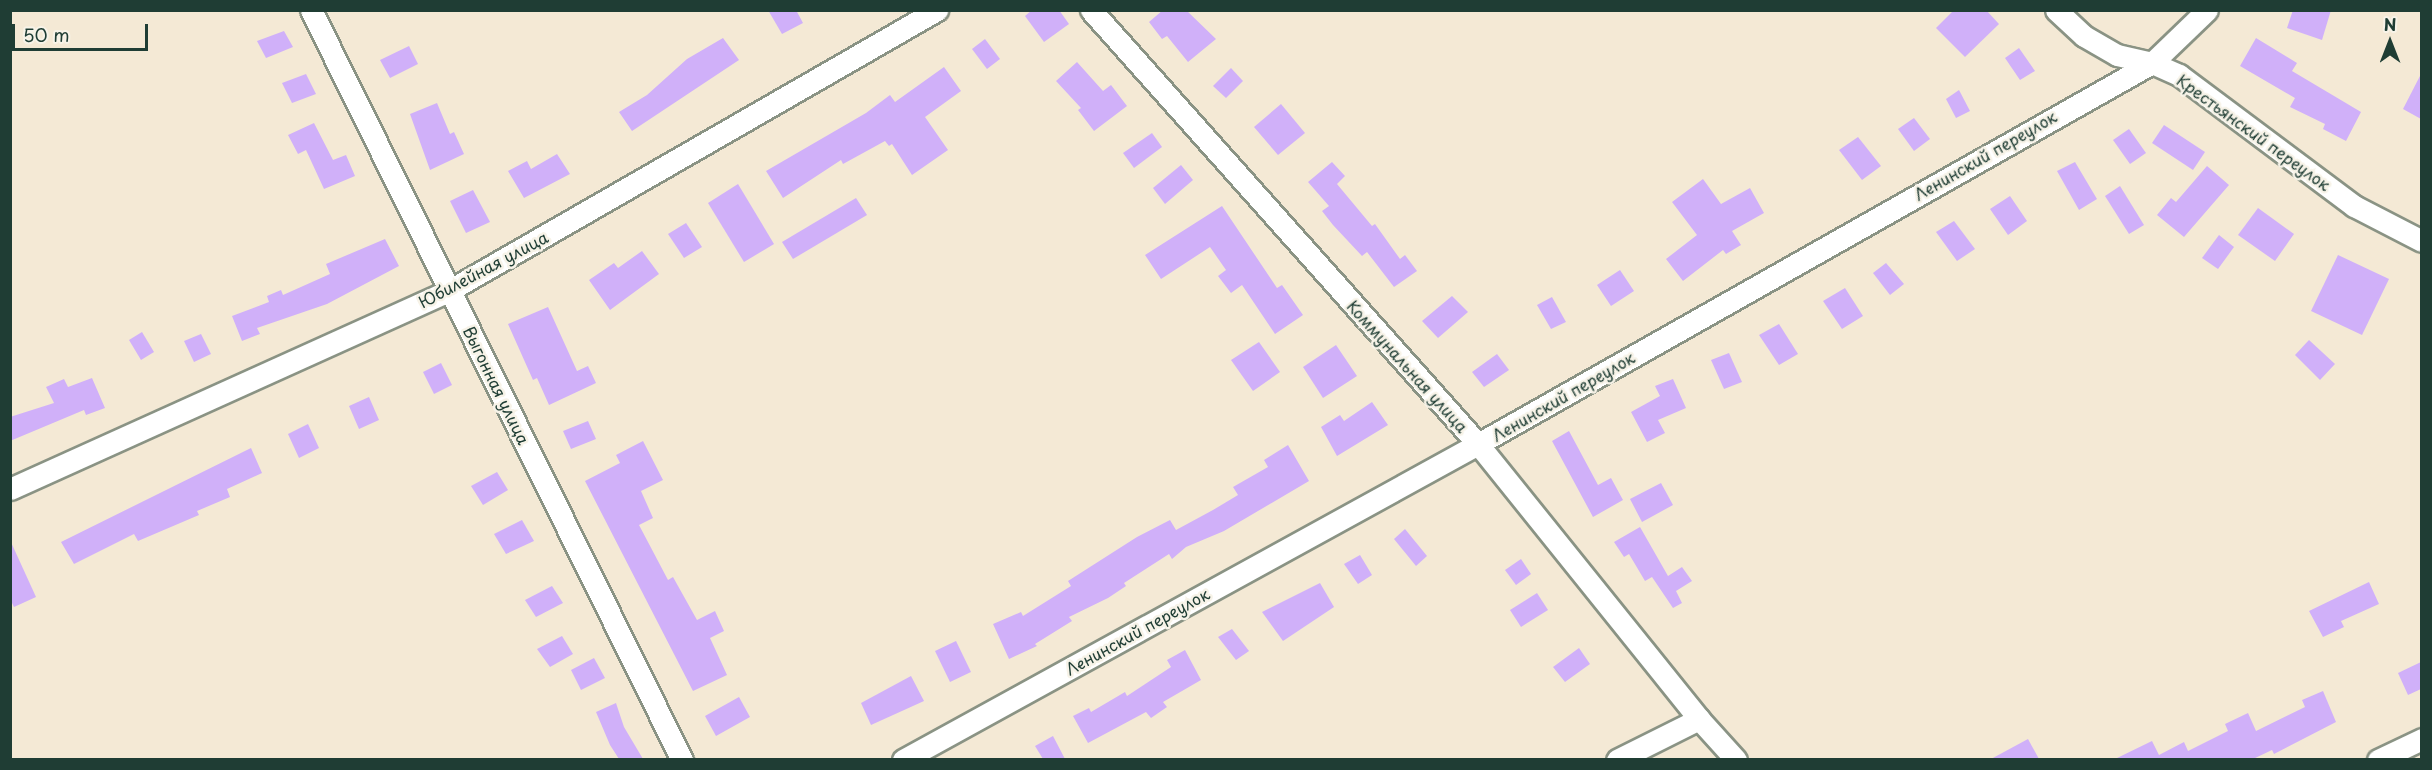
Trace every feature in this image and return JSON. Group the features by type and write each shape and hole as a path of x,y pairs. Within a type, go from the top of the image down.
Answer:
{"street":[{"name":"Выгонная улица","path":"311,10 682,759"},
{"name":"Юбилейная улица","path":"10,489 450,290 937,10"},
{"name":"Коммунальная улица","path":"1091,10 1478,444 1699,719 1736,759"},
{"name":"Крестьянский переулок","path":"2055,10 2084,36 2117,55 2152,63 2179,75 2354,206 2421,241"},
{"name":"Ленинский переулок","path":"903,759 1478,444 2152,63 2206,10"},
{"path":"1617,759 1699,719"},
{"path":"2378,759 2421,739"}],"building":[{"path":"768,10 796,10 803,23 782,34"},
{"path":"1032,10 1059,10 1069,24 1044,42 1025,16"},
{"path":"1163,10 1186,10 1216,39 1188,62 1167,36 1162,39 1149,22"},
{"path":"1954,10 1986,10 1999,24 1965,57 1936,28"},
{"path":"2293,10 2331,10 2322,40 2287,28"},
{"path":"284,31 293,47 266,58 257,41"},
{"path":"723,38 739,60 632,131 619,112 647,95 687,59"},
{"path":"2256,38 2297,63 2292,71 2361,112 2346,141 2323,129 2325,124 2290,107 2295,98 2240,66"},
{"path":"985,39 1000,59 987,69 972,49"},
{"path":"409,46 418,64 390,78 380,60"},
{"path":"2019,48 2035,71 2020,80 2005,58"},
{"path":"1077,62 1103,91 1111,85 1127,106 1094,131 1078,110 1081,108 1056,81"},
{"path":"944,67 961,91 925,117 948,150 912,175 892,144 889,146 885,141 843,164 841,160 783,198 766,171 866,113 890,95 895,102"},
{"path":"1231,68 1243,81 1226,98 1213,86"},
{"path":"306,74 316,94 292,103 282,83"},
{"path":"2421,74 2421,119 2403,109"},
{"path":"1959,90 1970,111 1956,118 1946,99"},
{"path":"437,103 450,134 454,132 464,154 430,170 410,114"},
{"path":"1281,104 1305,133 1278,155 1254,127"},
{"path":"1914,118 1930,139 1914,151 1898,129"},
{"path":"314,123 333,160 346,155 355,176 324,189 306,150 298,154 288,135"},
{"path":"2164,125 2205,152 2193,170 2152,143"},
{"path":"2129,129 2146,153 2130,164 2113,140"},
{"path":"1152,133 1162,147 1134,168 1123,153"},
{"path":"1858,137 1881,166 1862,180 1839,150"},
{"path":"557,154 570,174 524,198 508,171 527,161 531,169"},
{"path":"1332,162 1345,176 1337,184 1372,226 1375,224 1400,259 1405,255 1417,271 1394,287 1367,252 1362,256 1322,211 1329,206 1308,182"},
{"path":"2075,162 2097,199 2079,210 2057,171"},
{"path":"1181,165 1193,180 1165,204 1153,188"},
{"path":"2207,166 2229,185 2184,237 2157,215 2171,198 2176,202"},
{"path":"1703,179 1721,204 1750,188 1764,213 1732,231 1741,245 1726,254 1723,250 1683,281 1666,259 1697,235 1672,202"},
{"path":"738,184 774,244 744,262 708,203"},
{"path":"2120,186 2144,225 2129,234 2105,196"},
{"path":"473,190 490,222 466,233 450,201"},
{"path":"2010,196 2027,221 2008,235 1990,209"},
{"path":"856,198 867,215 793,259 782,242"},
{"path":"1222,206 1277,288 1282,285 1303,315 1275,334 1242,285 1231,293 1218,276 1226,270 1210,247 1161,279 1145,255"},
{"path":"2258,208 2294,234 2275,261 2238,235"},
{"path":"1954,221 1975,249 1957,261 1936,232"},
{"path":"686,223 702,247 684,258 668,234"},
{"path":"2219,235 2234,247 2218,269 2202,258"},
{"path":"385,239 399,266 327,304 257,328 260,334 242,341 232,316 269,302 267,296 281,290 283,295 330,274 326,264"},
{"path":"642,251 659,274 610,310 589,280 614,263 618,268"},
{"path":"2338,255 2389,279 2362,335 2311,311"},
{"path":"1886,263 1904,284 1890,295 1873,273"},
{"path":"1620,270 1634,291 1611,306 1597,285"},
{"path":"1845,288 1863,316 1842,329 1823,301"},
{"path":"1452,296 1468,312 1438,338 1422,321"},
{"path":"1552,297 1566,322 1551,329 1537,305"},
{"path":"548,307 577,371 588,366 596,383 549,405 537,378 533,380 508,324"},
{"path":"1779,324 1798,354 1779,365 1759,335"},
{"path":"142,332 154,352 141,360 129,340"},
{"path":"201,334 211,354 194,362 184,341"},
{"path":"2309,340 2335,364 2320,380 2295,355"},
{"path":"1259,342 1280,372 1253,391 1231,360"},
{"path":"1336,345 1357,376 1323,398 1303,367"},
{"path":"1729,353 1742,382 1724,389 1711,360"},
{"path":"1497,354 1509,370 1484,387 1472,372"},
{"path":"441,363 452,385 434,394 423,372"},
{"path":"92,378 105,408 86,415 84,410 10,441 10,417 54,403 46,387 64,379 68,387"},
{"path":"1673,379 1686,408 1658,420 1665,433 1647,442 1631,412 1660,396 1655,386"},
{"path":"369,397 379,420 359,429 349,406"},
{"path":"1372,402 1388,425 1337,456 1321,427 1340,415 1344,421"},
{"path":"588,421 596,439 571,449 563,431"},
{"path":"308,424 319,448 299,458 288,434"},
{"path":"1569,431 1598,485 1611,478 1623,500 1593,517 1552,441"},
{"path":"643,441 663,480 641,491 653,518 639,525 668,580 673,577 697,620 715,611 724,631 710,638 727,675 693,691 585,481 620,463 616,455"},
{"path":"1288,445 1309,481 1224,531 1186,547 1172,559 1169,554 1124,583 1126,586 1108,598 1069,617 1072,621 1035,644 1037,646 1009,659 993,624 1021,612 1023,616 1071,586 1068,581 1137,537 1170,520 1176,530 1238,495 1233,487 1268,467 1264,460"},
{"path":"251,448 262,473 227,489 230,497 197,511 199,515 138,541 134,534 74,564 61,542"},
{"path":"497,472 508,490 483,505 471,486"},
{"path":"1661,483 1673,505 1642,522 1630,499"},
{"path":"522,520 534,541 506,554 494,534"},
{"path":"1640,527 1668,576 1682,567 1692,581 1676,591 1682,603 1673,608 1652,577 1645,581 1629,554 1624,557 1614,542"},
{"path":"1405,529 1427,556 1416,566 1394,539"},
{"path":"10,540 36,597 14,607 10,599"},
{"path":"1360,555 1372,575 1358,584 1344,564"},
{"path":"1521,559 1531,574 1516,585 1505,570"},
{"path":"2369,582 2379,604 2341,621 2344,627 2323,637 2309,611"},
{"path":"1320,583 1334,607 1283,641 1262,612"},
{"path":"552,586 563,603 536,617 525,600"},
{"path":"1537,593 1548,610 1521,627 1510,610"},
{"path":"1232,629 1249,651 1236,660 1218,637"},
{"path":"562,636 573,654 550,667 537,649"},
{"path":"956,641 971,672 950,682 935,651"},
{"path":"1579,648 1590,664 1565,682 1553,667"},
{"path":"1185,650 1201,680 1163,702 1167,707 1151,718 1146,712 1088,743 1073,716 1089,708 1091,712 1125,692 1127,696 1171,667 1167,660"},
{"path":"594,658 605,678 581,690 571,670"},
{"path":"2421,662 2421,689 2408,695 2398,673"},
{"path":"911,676 924,701 871,725 861,703"},
{"path":"2323,691 2336,722 2274,754 2272,750 2253,759 2115,759 2152,741 2159,755 2184,742 2188,751 2228,731 2225,724 2248,713 2256,731 2305,707 2302,700"},
{"path":"739,697 750,717 716,736 705,716"},
{"path":"616,703 624,727 643,759 619,759 610,745 596,712"},
{"path":"1053,736 1065,759 1043,759 1035,746"},
{"path":"2028,739 2039,759 1991,759"}]}
